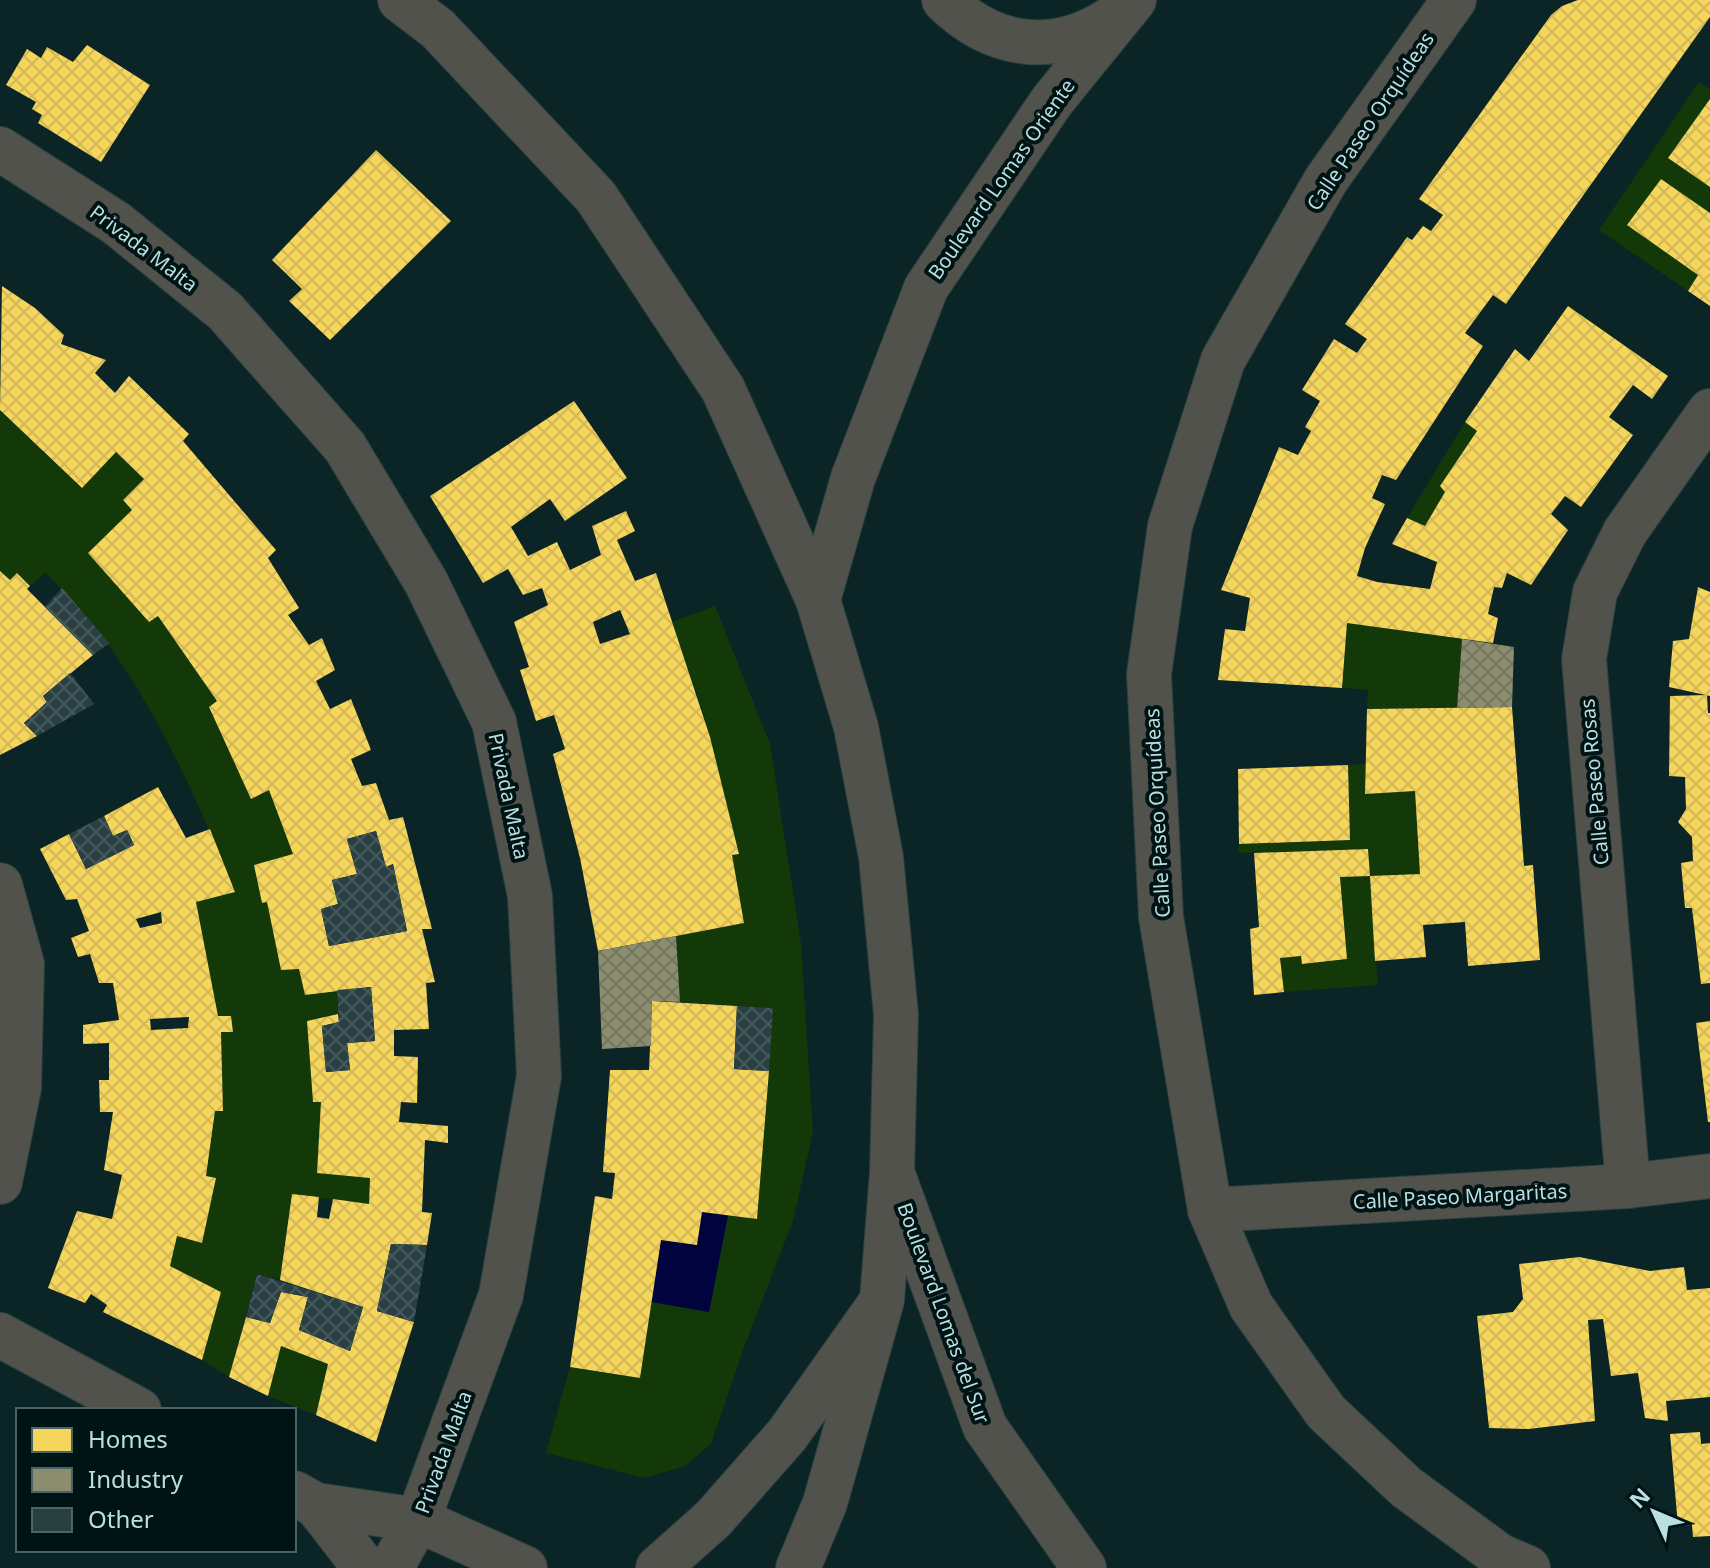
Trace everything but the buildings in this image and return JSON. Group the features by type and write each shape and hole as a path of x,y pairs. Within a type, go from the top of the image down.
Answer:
{"street":[{"path":"400,0 438,29 596,197 723,389 818,600 856,727 881,857 896,1015 892,1172 882,1300 825,1503 798,1568"},
{"path":"944,0 961,16 985,31 1013,41 1042,43 1071,39 1098,28 1134,0"},
{"name":"Boulevard Lomas Oriente","path":"818,600 853,478 926,288 1052,101 1134,0"},
{"name":"Calle Paseo Orquídeas","path":"1454,0 1326,180 1223,360 1170,526 1149,674 1161,917 1210,1210 1251,1306 1326,1412 1406,1487 1500,1556 1528,1568"},
{"name":"Privada Malta","path":"0,149 116,223 225,311 345,447 426,582 494,722 530,896 539,1076 501,1295 418,1520 391,1568"},
{"name":"Calle Paseo Rosas","path":"1628,1186 1584,659 1595,592 1625,532 1710,411"},
{"path":"0,885 22,964 19,1088 0,1182"},
{"name":"Boulevard Lomas del Sur","path":"892,1172 985,1427 1084,1568"},
{"name":"Calle Paseo Margaritas","path":"1210,1210 1628,1186 1710,1176"},
{"path":"658,1568 713,1519 787,1435 882,1300"},
{"path":"0,1335 135,1408"},
{"path":"305,1499 418,1520 525,1568"},
{"path":"305,1499 365,1568"}],"green space":[{"path":"1699,82 1710,90 1710,99 1668,158 1710,187 1703,255 1688,291 1599,230"},
{"path":"0,410 81,488 116,452 144,479 123,500 132,510 158,616 217,701 209,708 251,798 269,790 293,854 255,865 267,902 281,970 299,969 305,995 337,990 338,1014 307,1021 313,1102 321,1102 370,1178 369,1204 292,1195 280,1280 257,1274 229,1377 202,1360 221,1292 170,1266 177,1236 202,1242 216,1178 206,1176 215,1111 223,1111 221,1032 233,1031 231,1016 217,1016 196,902 234,892 179,764 132,680 105,640 76,604 45,573 30,586 17,573 10,580 0,571"},
{"path":"1465,422 1477,431 1440,486 1445,492 1425,526 1407,518"},
{"path":"715,606 770,744 801,943 813,1132 793,1221 743,1350 711,1444 685,1466 644,1478 546,1453 570,1367 640,1378 652,1302 709,1312 728,1215 757,1219 773,1008 680,1002 676,936 744,923 732,855 739,853 701,706 671,622"},
{"path":"1347,623 1462,639 1457,708 1367,709 1368,690 1342,688"},
{"path":"1365,764 1366,794 1415,791 1420,874 1370,877 1378,985 1284,992 1280,958 1300,956 1303,964 1347,959 1340,877 1369,876 1368,849 1238,853 1239,844 1350,840 1348,765"},
{"path":"281,1346 328,1364 316,1415 268,1396"}],"shaded area":[{"path":"702,1212 728,1215 709,1312 652,1302 661,1240 696,1245"}]}
